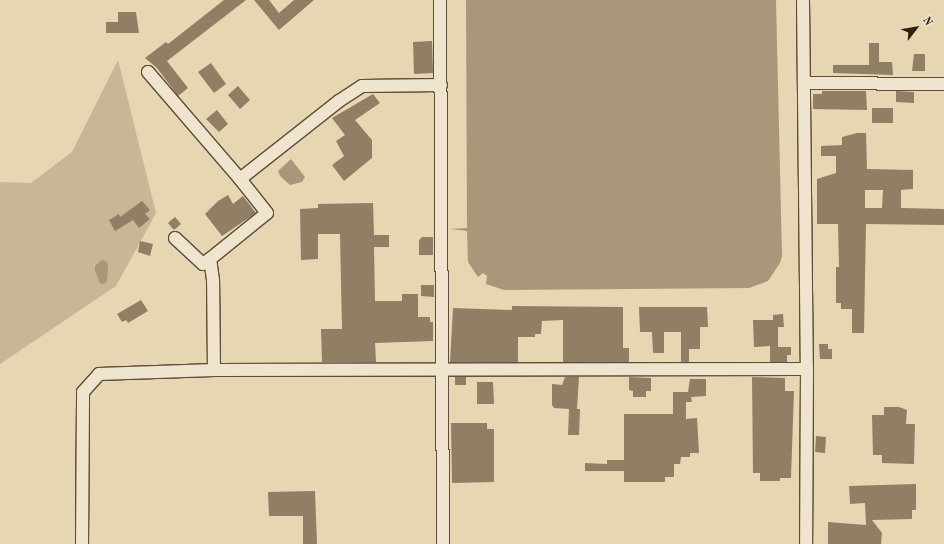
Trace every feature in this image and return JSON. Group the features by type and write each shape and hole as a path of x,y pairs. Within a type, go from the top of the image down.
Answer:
{"street":[{"path":"440,0 443,544"},
{"path":"803,0 807,369 806,544"},
{"path":"148,72 240,179 267,213 203,264 175,238"},
{"path":"804,83 944,84"},
{"path":"240,179 339,101 362,86 441,86"},
{"path":"210,259 214,280 214,370"},
{"path":"82,544 83,392 99,374 214,370 807,369"}],"shaded area":[{"path":"466,0 776,0 782,256 780,263 768,281 749,288 504,290 486,284 487,276 483,273 478,277 468,262 467,231 450,229 467,228"},
{"path":"118,60 156,213 116,286 0,364 0,182 31,183 72,152"},
{"path":"291,159 305,177 302,182 290,185 280,176 278,171"},
{"path":"102,260 107,262 108,266 107,281 104,284 100,283 95,271 95,266"}],"building":[{"path":"224,0 246,0 167,61 188,88 178,96 157,68 145,58 166,42 168,44"},
{"path":"254,0 269,0 279,13 294,0 314,0 279,30"},
{"path":"118,12 136,12 139,33 106,33 106,22 118,22"},
{"path":"432,41 433,73 414,74 413,42"},
{"path":"869,43 879,43 879,62 892,62 893,75 833,73 833,65 869,65"},
{"path":"914,54 925,54 925,71 912,71"},
{"path":"211,63 226,84 214,93 198,72"},
{"path":"238,86 250,100 240,109 228,95"},
{"path":"822,91 866,91 867,110 813,109 813,94 822,94"},
{"path":"896,91 914,92 914,103 896,102"},
{"path":"373,94 380,103 355,120 372,140 372,158 344,181 332,165 344,156 336,141 345,135 332,118"},
{"path":"872,108 893,108 893,123 872,123"},
{"path":"217,110 228,124 219,132 206,119"},
{"path":"857,133 866,133 867,169 913,170 913,189 901,190 901,208 944,209 944,225 866,224 864,333 852,333 852,309 841,309 841,303 836,303 836,267 839,267 838,224 817,224 817,179 836,173 836,156 821,156 821,146 842,145 842,137","holes":["865,190 883,190 882,208 865,208"]},
{"path":"228,195 233,204 243,196 256,213 222,236 205,214 218,201"},
{"path":"142,201 150,210 145,214 150,219 139,228 133,220 115,231 109,220 119,214 120,217"},
{"path":"373,203 374,235 389,235 389,247 374,247 375,301 402,301 402,294 418,294 418,317 430,317 430,322 433,322 433,341 375,343 376,362 322,362 321,329 342,329 340,234 318,234 318,259 301,260 300,209 318,208 318,204"},
{"path":"175,217 181,224 174,230 168,223"},
{"path":"422,237 433,237 433,255 419,255 419,240"},
{"path":"140,241 153,244 150,256 138,252"},
{"path":"421,285 434,285 434,297 421,296"},
{"path":"141,300 148,311 128,323 126,320 122,322 117,314"},
{"path":"512,306 623,307 623,348 629,348 629,362 563,362 563,320 542,321 541,334 535,334 535,337 518,337 518,362 450,362 453,308 512,310"},
{"path":"639,307 707,307 708,327 700,327 700,349 689,349 689,362 681,362 681,332 664,332 664,353 653,353 652,332 640,332"},
{"path":"783,314 784,327 778,327 778,347 791,347 791,355 787,355 787,362 770,362 770,346 754,347 753,320 773,320 773,315"},
{"path":"819,344 828,344 828,349 832,349 832,359 820,359"},
{"path":"455,377 466,377 466,385 455,385"},
{"path":"565,377 579,377 577,409 580,409 579,435 568,435 569,409 554,408 552,405 552,384 562,385"},
{"path":"629,377 651,378 651,391 646,391 646,397 633,397 633,391 629,390"},
{"path":"752,377 785,378 785,391 794,391 791,478 780,478 780,481 760,481 760,473 753,473"},
{"path":"690,379 706,379 706,396 691,397 692,402 686,402 686,419 697,418 699,453 690,453 690,457 681,457 680,464 674,464 674,477 665,477 665,482 624,482 624,471 585,471 585,463 607,464 607,460 624,460 624,414 673,414 673,392 688,392"},
{"path":"477,382 493,382 494,404 477,404"},
{"path":"884,407 899,407 907,410 906,424 915,424 914,464 882,463 882,455 873,455 872,415 884,415"},
{"path":"451,423 487,423 487,429 494,429 494,482 452,483"},
{"path":"816,436 826,437 825,453 815,452"},
{"path":"916,484 916,510 912,510 912,519 872,520 882,533 881,544 828,544 828,522 866,525 865,503 850,504 849,486"},
{"path":"315,491 317,544 303,544 303,516 269,516 268,492"}]}
